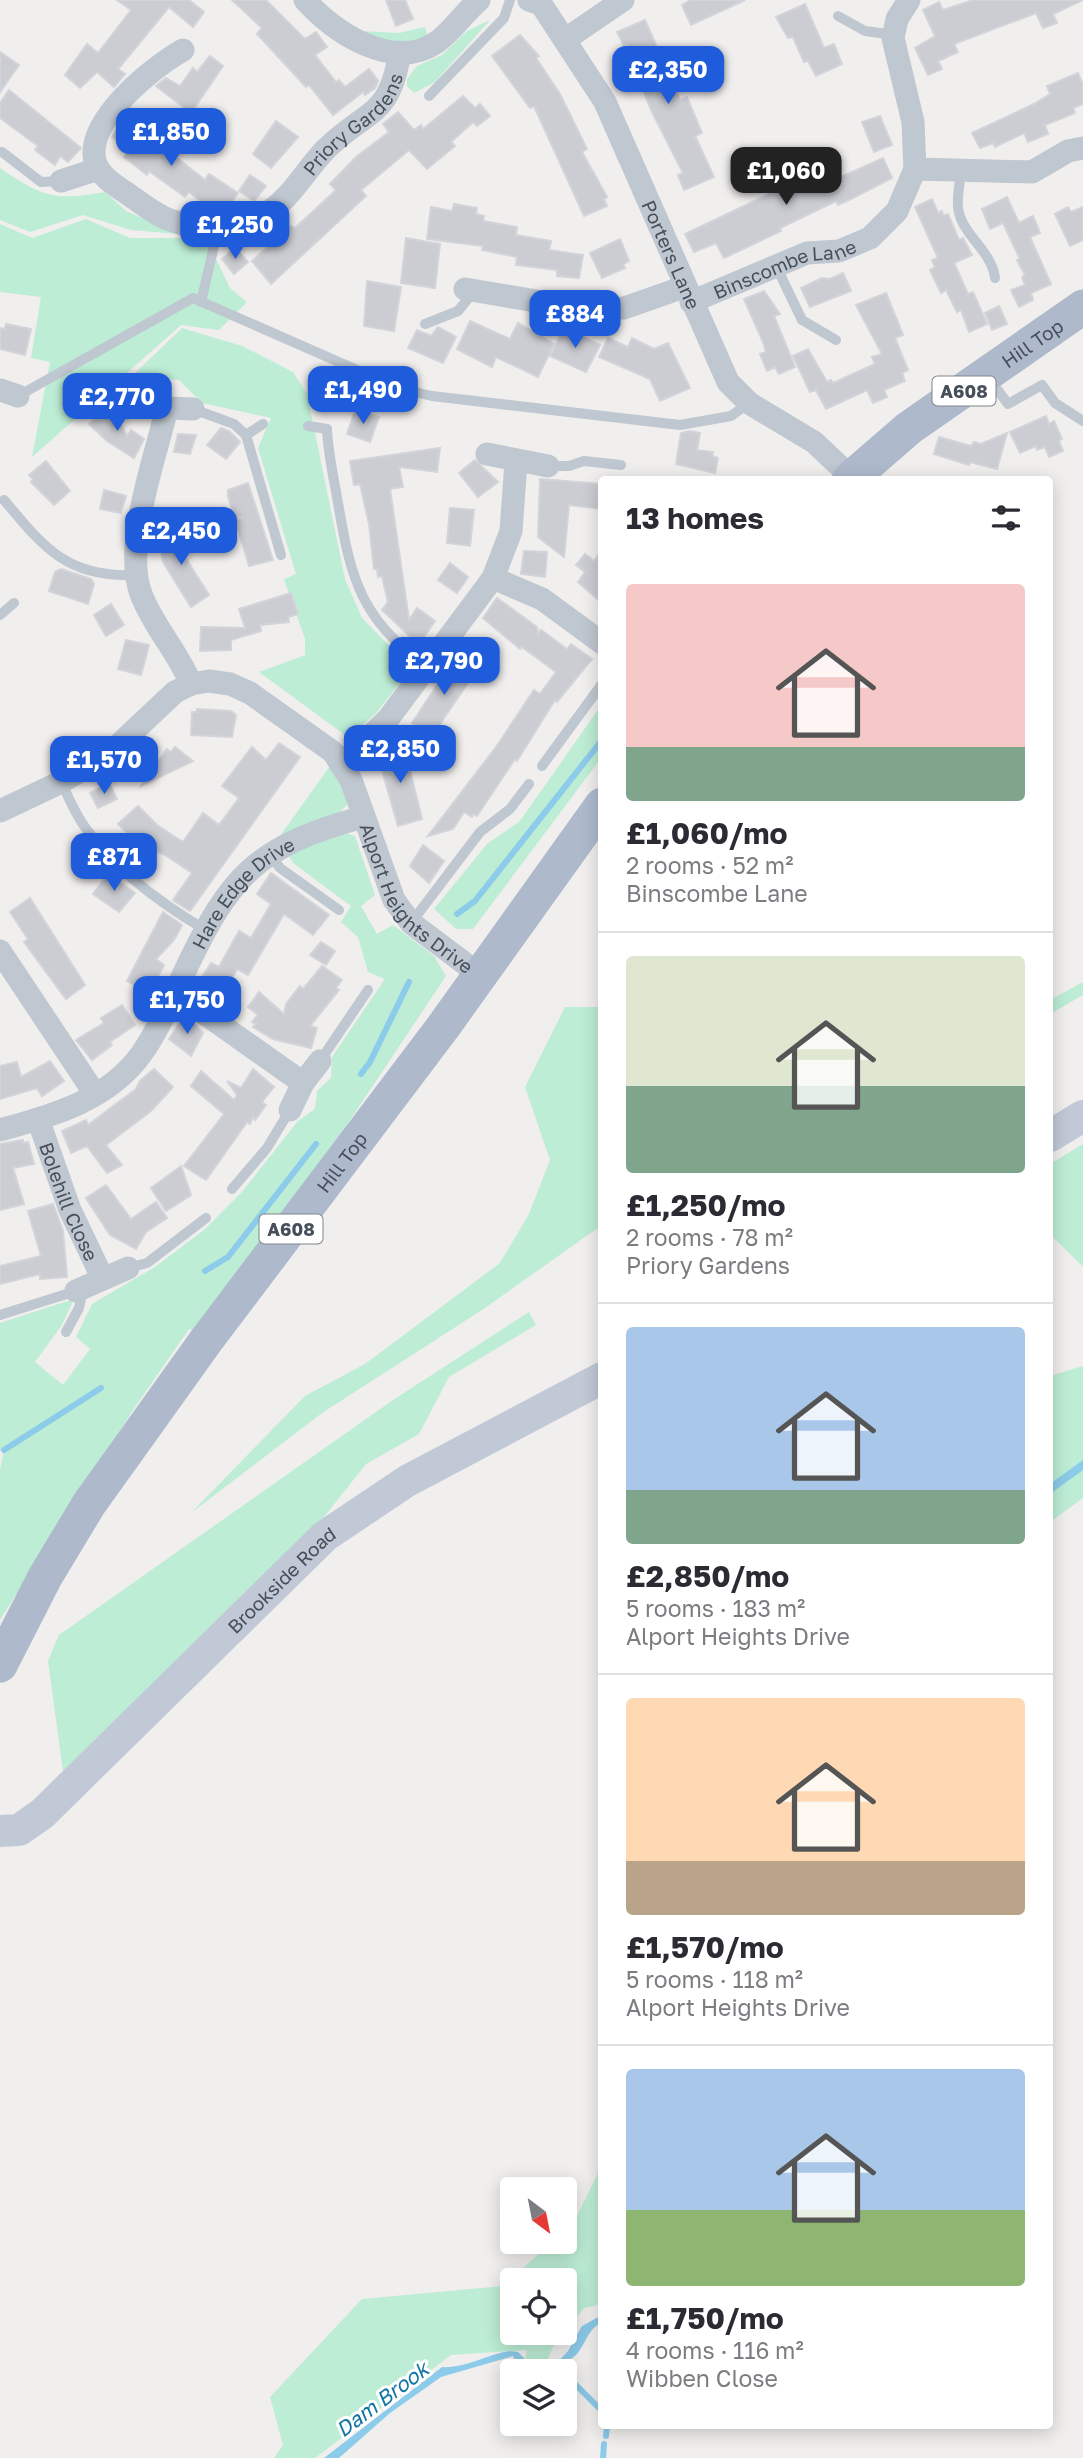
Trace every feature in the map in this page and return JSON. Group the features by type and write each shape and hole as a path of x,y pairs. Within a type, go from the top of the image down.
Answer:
{"main road":[{"name":"Hill Top","path":"852,476 909,428 988,376 1083,306"},
{"name":"Hill Top","path":"0,1665 45,1577 89,1504 205,1342 480,975 598,811"}],"street":[{"path":"305,0 322,19 381,52 411,53 437,42 479,0"},
{"name":"Porters Lane","path":"529,0 541,5 605,102 687,294 728,382 749,404 814,442 848,476"},
{"path":"566,40 624,0"},
{"path":"894,36 897,19 909,0"},
{"name":"Binscombe Lane","path":"470,289 584,309 624,308 687,294 776,266 807,253 839,251 870,238 897,211 915,169 914,122 894,36"},
{"path":"61,181 99,169 94,158 101,128 117,104 143,78 183,50"},
{"name":"Priory Gardens","path":"99,169 113,184 172,221 218,229 269,211 289,194 325,150 350,127 383,106 395,85 400,52"},
{"path":"915,169 961,173 1032,172 1068,151 1083,148"},
{"path":"144,403 167,408 194,409"},
{"path":"0,811 61,782 109,754 175,692 191,684 184,667 142,597 135,575 133,554 167,408"},
{"path":"487,454 516,462 548,466"},
{"path":"342,763 382,726 493,578 512,531 516,462"},
{"path":"493,578 542,599 598,640"},
{"name":"Alport Heights Drive","path":"191,684 209,681 230,684 250,692 325,746 342,763 394,900 411,923 480,975"},
{"name":"Hare Edge Drive","path":"0,1130 76,1106 95,1094 141,1054 205,929 239,880 269,853 305,834 363,817"},
{"path":"0,951 95,1094"},
{"path":"173,995 194,1006 303,1083"},
{"path":"290,1110 303,1083 320,1061"},
{"path":"1053,1134 1083,1116"},
{"name":"Bolehill Close","path":"38,1119 70,1210 88,1286 128,1268"},
{"name":"Brookside Road","path":"0,1831 19,1830 35,1819 266,1591 349,1518 407,1481 598,1380"}],"lane":[{"path":"429,96 504,18 510,0"},
{"path":"838,16 865,31 894,36"},
{"path":"2,152 41,182 61,181"},
{"path":"961,173 958,208 965,225 993,264 995,278"},
{"path":"201,302 218,229"},
{"path":"776,266 802,320 836,340"},
{"path":"425,324 458,311 470,289"},
{"path":"9,393 193,298 398,388 432,396 680,425 731,415 749,404"},
{"path":"988,376 1008,404 1042,385 1055,404 1083,421"},
{"path":"194,409 234,424 246,435 281,555"},
{"path":"246,435 263,424"},
{"path":"309,426 327,429 347,556 355,586 386,633 427,667"},
{"path":"548,466 569,466 584,461 621,465"},
{"path":"4,500 57,558 113,576 135,575"},
{"path":"0,615 14,603"},
{"path":"542,766 598,689"},
{"path":"61,782 86,830 115,863 148,891 205,929"},
{"path":"411,923 480,832 510,809 529,784"},
{"path":"269,853 280,868 339,910"},
{"path":"320,1061 368,990"},
{"path":"232,1189 267,1148 290,1110"},
{"path":"128,1268 147,1263 206,1218"},
{"path":"0,1315 88,1286"},
{"path":"66,1332 88,1286"}],"green space":[{"path":"490,20 435,82 414,93 407,86 407,79 417,66 442,55 467,31"},
{"path":"425,27 428,37 394,44 359,31 399,33"},
{"path":"0,168 38,191 50,194 73,196 105,192 126,211 178,234 131,230 83,215 30,232 0,220"},
{"path":"86,219 130,238 206,238 230,288 247,302 219,330 181,325 32,457 50,362 31,358 41,297 0,292 0,224 32,238"},
{"path":"182,328 242,346 293,372 307,394 345,579 362,618 411,668 377,712 349,738 259,672 305,655 305,639 284,579 296,574 258,448 271,418 202,403 179,380 132,376"},
{"path":"598,710 598,762 473,929 456,929 434,909 487,844 520,821"},
{"path":"330,766 349,795 347,805 340,812 280,836"},
{"path":"345,833 355,836 375,895 361,906 377,934 393,925 434,956 446,976 344,1129 194,1331 189,1329 133,1410 0,1620 0,1470 4,1450 0,1450 0,1323 74,1299 62,1325 35,1362 63,1385 90,1349 76,1337 92,1304 155,1267 204,1230 242,1192 298,1121 315,1109 317,1091 331,1078 332,1057 385,979 368,972 358,937 341,922 351,906 293,863 287,853"},
{"path":"1083,982 1083,995 1053,1012 1053,998"},
{"path":"565,1007 598,1007 598,1228 482,1310 322,1413 191,1513 305,1396 365,1364 500,1263 529,1214 550,1160 525,1087"},
{"path":"1083,1144 1083,1267 1053,1237 1053,1162"},
{"path":"529,1312 536,1325 449,1377 419,1434 366,1464 312,1532 63,1771 48,1661 59,1635 393,1400"},
{"path":"1083,1366 1083,1498 1053,1520 1053,1375"},
{"path":"598,2173 598,2305 584,2308 577,2316 577,2268 523,2268 539,2254 578,2254 578,2214"},
{"path":"500,2286 500,2345 555,2345 548,2359 525,2359 527,2350 451,2355 315,2458 274,2458 283,2445 270,2397 362,2299"}],"water":[{"path":"1083,1460 1083,1470 1053,1492 1053,1482"},
{"path":"598,2317 598,2324 590,2332 577,2354 571,2359 561,2359 571,2345 577,2345 577,2335 582,2326"},
{"path":"518,2352 525,2359 514,2359 513,2356 441,2377 390,2413 339,2458 324,2458 442,2367 459,2366 493,2355"}],"building":[{"path":"117,0 189,0 204,12 193,27 169,7 118,69 125,74 114,87 97,72 80,88 65,75 87,44 98,53 131,10"},
{"path":"232,0 266,0 305,39 316,32 327,47 315,55 336,82 339,80 345,87 369,69 378,81 375,88 365,95 363,92 333,115 309,85 306,87 257,34 262,28"},
{"path":"386,0 405,0 413,19 396,26"},
{"path":"691,0 745,0 691,25 682,5"},
{"path":"973,0 1083,0 1053,14 1057,23 1043,28 1036,13 954,44 958,52 938,61 942,69 928,75 915,48 935,36 923,10 939,2 943,10"},
{"path":"805,4 824,48 834,44 842,64 816,76 808,61 804,62 793,37 788,38 776,17"},
{"path":"645,20 680,100 687,97 702,133 695,136 714,177 684,190 678,175 683,173 652,112 643,90 646,88 627,45 624,46 617,32"},
{"path":"520,35 539,56 536,58 560,94 587,149 582,152 607,197 604,199 607,206 584,216 534,106 530,108 492,56"},
{"path":"0,52 19,65 0,92"},
{"path":"210,56 223,66 191,113 156,86 166,78 180,86 193,68 197,72"},
{"path":"1078,73 1083,85 1083,104 1073,108 1075,113 1045,125 1048,134 1028,142 1024,133 995,147 993,143 980,148 972,133 1034,104 1050,94 1047,86"},
{"path":"9,90 81,148 68,162 60,156 55,165 35,150 38,146 0,118 0,103"},
{"path":"463,96 475,108 480,104 490,116 477,126 473,122 451,142 455,146 427,169 409,150 361,190 366,196 271,284 252,261 291,226 295,228 336,190 330,184 356,157 389,132 383,124 398,112 414,130 421,125 423,129"},
{"path":"880,116 892,145 874,152 862,122"},
{"path":"125,117 205,180 209,174 238,193 224,212 215,206 212,210 189,192 185,197 149,171 147,175 124,157 130,149 112,137"},
{"path":"276,121 298,137 271,168 253,154"},
{"path":"883,158 892,178 838,205 836,201 724,258 716,243 694,252 685,234 809,175 812,166 818,163 837,169 841,177"},
{"path":"250,175 266,186 254,201 239,191"},
{"path":"1007,197 1019,223 1033,216 1040,233 1030,237 1051,284 1031,293 1033,300 1019,307 1011,290 1025,285 1022,277 1025,275 1017,260 1020,259 1003,223 990,229 982,209"},
{"path":"932,199 938,213 942,211 943,216 948,214 959,240 963,238 972,255 954,263 968,294 973,292 987,324 969,332 961,310 957,312 946,290 941,293 930,270 935,267 932,260 938,258 915,207"},
{"path":"454,204 477,208 476,214 484,216 483,221 517,227 516,235 551,241 549,250 583,255 579,278 557,276 557,270 516,265 517,257 482,250 483,246 427,239 431,207 452,211"},
{"path":"1068,207 1071,212 1083,207 1083,240 1070,246 1055,214"},
{"path":"406,238 440,244 435,288 401,283"},
{"path":"620,239 629,261 623,264 625,268 602,278 590,253"},
{"path":"235,248 248,262 234,274 222,259"},
{"path":"843,273 851,291 810,307 801,288 822,278 830,279"},
{"path":"367,281 401,287 394,331 364,326"},
{"path":"764,291 780,314 774,316 795,367 779,374 775,367 767,371 760,354 766,352 763,342 744,299"},
{"path":"886,293 903,335 895,338 908,370 902,373 905,381 884,390 887,397 873,403 867,390 826,409 816,390 810,392 793,356 808,349 827,382 831,380 833,383 875,364 872,357 882,354 856,305"},
{"path":"999,306 1007,324 992,330 985,313"},
{"path":"470,321 510,339 518,323 554,344 538,377 496,357 492,367 457,349"},
{"path":"6,324 31,329 25,355 0,349 0,328 5,329"},
{"path":"438,327 456,337 443,363 408,348 417,330 431,336"},
{"path":"564,328 600,345 586,372 550,356"},
{"path":"608,338 628,347 632,338 654,349 668,343 690,388 660,401 650,379 599,357"},
{"path":"105,409 109,413 113,410 127,436 131,430 144,439 134,458 107,441 89,424"},
{"path":"355,411 379,417 370,442 347,434"},
{"path":"1046,416 1049,424 1054,421 1062,439 1059,441 1063,451 1049,457 1045,447 1037,450 1036,446 1020,453 1010,432"},
{"path":"221,428 229,431 240,442 226,459 207,445"},
{"path":"681,433 700,433 697,450 713,452 712,456 718,458 715,473 676,464"},
{"path":"1007,433 997,469 970,462 969,465 934,454 939,437 971,446 974,442 981,444"},
{"path":"178,434 196,435 190,454 174,452"},
{"path":"440,448 437,472 399,467 403,487 390,489 409,620 417,608 435,621 422,640 416,642 382,610 388,602 382,576 378,577 377,569 374,569 369,524 360,484 354,485 350,461"},
{"path":"475,460 498,482 478,497 459,473"},
{"path":"46,461 70,491 54,505 31,482 33,479 29,475"},
{"path":"540,479 598,484 598,509 569,505 564,557 538,537"},
{"path":"248,483 273,560 249,566 235,519 244,518 234,516 228,496 228,490"},
{"path":"104,490 126,496 121,513 100,509"},
{"path":"450,508 474,510 470,546 447,543"},
{"path":"179,529 185,557 209,595 191,607 163,562 158,532"},
{"path":"524,551 547,552 545,577 521,574"},
{"path":"585,554 594,561 598,556 598,600 578,582 585,572 576,565"},
{"path":"450,563 468,577 457,593 438,580"},
{"path":"61,569 91,579 94,584 88,604 49,591 55,572"},
{"path":"291,593 298,614 288,617 289,622 260,625 261,631 231,640 231,650 200,651 201,627 245,628 239,609"},
{"path":"497,598 537,627 538,634 541,630 567,649 571,644 592,659 557,702 555,700 517,761 515,759 477,816 473,814 472,817 464,812 453,829 428,836 496,747 534,690 540,694 556,672 522,647 520,649 483,618"},
{"path":"111,604 124,625 106,636 94,615"},
{"path":"126,640 149,645 141,675 118,669"},
{"path":"455,658 476,671 431,737 412,723"},
{"path":"197,709 231,711 236,715 232,737 191,735 192,712 197,712"},
{"path":"279,743 300,757 190,911 173,900 192,873 165,855 156,851 155,855 137,843 118,824 138,806 157,825 183,842 203,813 219,825 239,798 222,786 252,747 266,760"},
{"path":"404,746 422,819 398,826 377,753"},
{"path":"175,747 193,761 141,786 167,749 171,752"},
{"path":"109,783 117,799 98,808 90,793"},
{"path":"423,845 444,861 429,883 410,866"},
{"path":"271,873 329,915 313,935 284,914 248,975 237,969 222,997 197,985 211,963 219,967 239,931 251,938 271,904 257,894"},
{"path":"108,874 135,893 119,912 93,894"},
{"path":"30,898 85,985 66,999 24,942 28,939 10,912"},
{"path":"163,912 182,925 174,940 156,959 164,965 150,992 127,981"},
{"path":"321,942 335,951 326,965 310,955"},
{"path":"322,966 342,980 336,988 339,990 310,1026 317,1028 311,1048 273,1039 253,1027 256,1024 252,1022 258,1015 248,1007 259,992 284,1014 286,1004 300,986 303,989"},
{"path":"122,1005 135,1025 110,1042 112,1045 92,1060 76,1040 104,1023 101,1018"},
{"path":"187,1018 203,1033 191,1056 169,1039 181,1021 184,1022"},
{"path":"50,1061 64,1081 42,1096 37,1088 0,1099 0,1066 17,1062 21,1077"},
{"path":"154,1069 173,1087 151,1111 106,1145 122,1165 107,1173 87,1146 71,1153 62,1131 86,1120 88,1125 136,1089 140,1081"},
{"path":"253,1069 274,1087 262,1102 266,1105 255,1120 253,1117 250,1124 247,1122 206,1180 184,1166 224,1114 191,1086 201,1071 234,1100 237,1095 227,1081 241,1088"},
{"path":"23,1140 23,1143 28,1142 34,1164 13,1168 24,1204 0,1210 0,1144"},
{"path":"181,1166 191,1195 166,1211 151,1188"},
{"path":"106,1185 131,1219 156,1202 167,1218 146,1232 136,1249 110,1235 86,1198"},
{"path":"53,1204 63,1231 67,1277 40,1279 40,1274 0,1284 0,1266 41,1256 28,1211"}],"waterway":[{"path":"457,914 475,901 598,745"},
{"path":"361,1074 370,1062 409,982"},
{"path":"205,1271 228,1257 316,1144"},
{"path":"4,1450 101,1388"},
{"path":"577,2386 598,2407"},
{"path":"606,2436 607,2429"},
{"path":"603,2458 604,2444"}],"water label":[{"name":"Dam Brook","path":"382,2399"}]}
